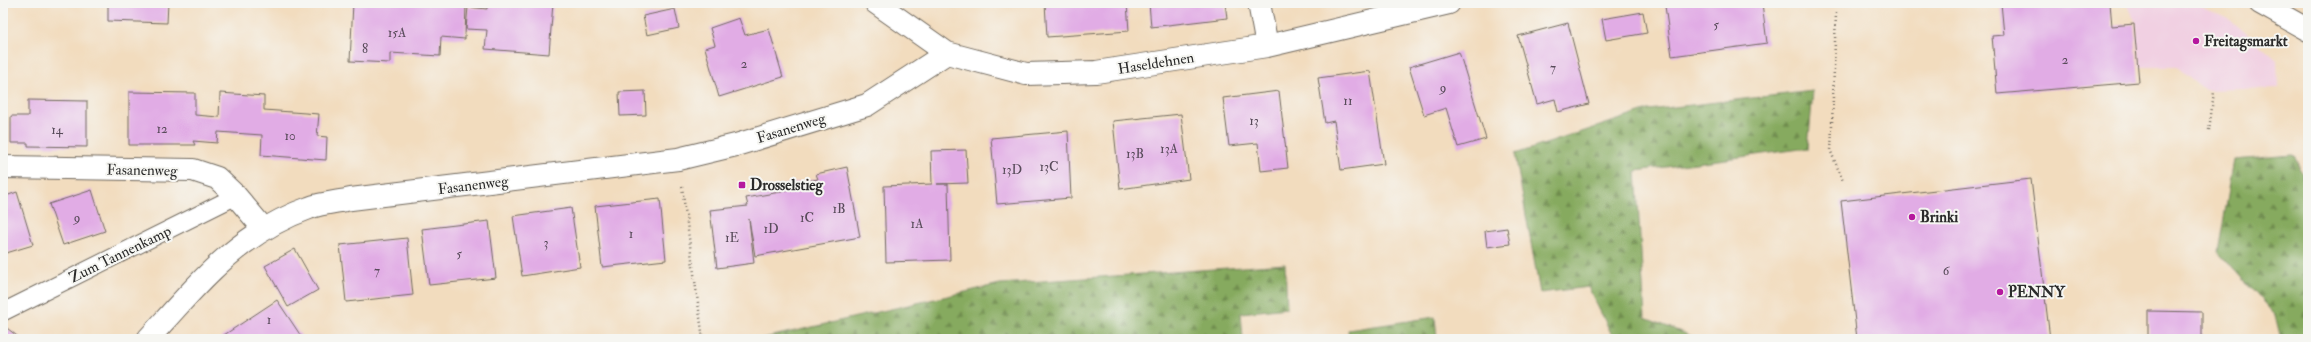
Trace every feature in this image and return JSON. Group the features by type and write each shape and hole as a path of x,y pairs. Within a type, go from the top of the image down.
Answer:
{"street":[{"name":"Haseldehnen","path":"876,3 947,53 1026,74 1096,72 1267,46 1449,3"},
{"path":"1259,3 1267,46"},
{"path":"2260,3 2308,30"},
{"name":"Fasanenweg","path":"3,167 193,170 217,178 236,196 263,228 310,207 351,199 678,159 736,145 867,105 947,53"},
{"path":"148,339 218,263 263,228"}],"lane":[{"name":"Zum Tannenkamp","path":"3,312 236,196"}],"path":[{"path":"1836,13 1831,152 1842,180"},
{"path":"2209,130 2214,92"},
{"path":"678,159 703,339"}],"shaded area":[{"name":"Freitagsmarkt","path":"2127,3 2194,3 2232,21 2277,60 2278,88 2205,90 2177,67 2140,67 2136,23"}],"green space":[{"path":"1813,91 1808,148 1636,171 1645,318 1699,339 1614,339 1588,287 1540,293 1515,154 1648,110"},
{"path":"2293,155 2308,180 2308,339 2281,339 2275,315 2218,252 2234,160"},
{"path":"1285,264 1287,308 1241,313 1243,339 760,339 1000,284"},
{"path":"1435,317 1437,339 1349,339 1348,330"}],"building":[{"path":"108,3 168,3 167,23 108,21"},
{"path":"353,3 466,3 465,39 441,37 440,56 390,53 390,63 350,61"},
{"path":"487,3 553,3 549,54 485,49 487,30 466,29 468,7 487,9"},
{"path":"1045,3 1127,3 1129,31 1047,37"},
{"path":"1149,3 1225,3 1227,18 1151,27"},
{"path":"1684,3 1762,3 1767,43 1672,56 1665,6"},
{"path":"2001,3 2110,3 2112,26 2134,24 2139,82 1997,94 1992,36 2004,35"},
{"path":"675,9 679,28 647,35 643,16"},
{"path":"1643,12 1647,33 1606,40 1602,19"},
{"path":"739,18 745,35 769,29 783,77 719,97 705,48 715,45 710,28"},
{"path":"1568,23 1589,104 1558,112 1555,99 1537,104 1518,36"},
{"path":"1459,52 1486,139 1458,147 1446,108 1424,115 1409,67"},
{"path":"1370,71 1384,164 1341,170 1334,121 1325,123 1318,78"},
{"path":"645,91 646,115 620,116 619,92"},
{"path":"1279,91 1288,168 1261,171 1258,143 1229,146 1223,98"},
{"path":"129,92 195,93 195,115 219,117 220,93 264,96 264,110 319,114 317,136 327,137 326,160 261,155 262,135 218,132 217,143 193,141 195,145 129,145"},
{"path":"28,100 87,101 87,147 28,146 28,143 11,143 11,116 28,116"},
{"path":"1181,114 1189,179 1120,189 1113,121"},
{"path":"1068,131 1071,198 997,204 991,138"},
{"path":"966,150 968,183 937,184 948,184 950,260 886,262 884,186 932,184 931,151"},
{"path":"847,167 860,237 755,256 749,219 754,263 717,268 710,210 748,206 746,198 786,191 783,185 818,179 816,174"},
{"path":"2031,179 2050,339 1857,339 1841,201"},
{"path":"92,190 105,231 63,245 49,204"},
{"path":"17,192 33,245 3,254 3,197"},
{"path":"660,199 666,260 602,267 595,206"},
{"path":"571,208 580,267 522,276 513,216"},
{"path":"489,221 496,278 429,285 422,229"},
{"path":"1507,228 1510,244 1487,247 1485,231"},
{"path":"407,238 413,295 346,302 340,245"},
{"path":"295,249 318,290 288,307 265,266"},
{"path":"277,300 303,339 222,339 221,337"},
{"path":"2148,311 2202,312 2202,339 2148,339"},
{"path":"3,325 21,339 3,339"}],"place":[{"name":"Freitagsmarkt","path":"2196,41"},
{"name":"Drosselstieg","path":"742,185"},
{"name":"Brinki","path":"1912,217"},
{"name":"PENNY","path":"2000,292"}]}
